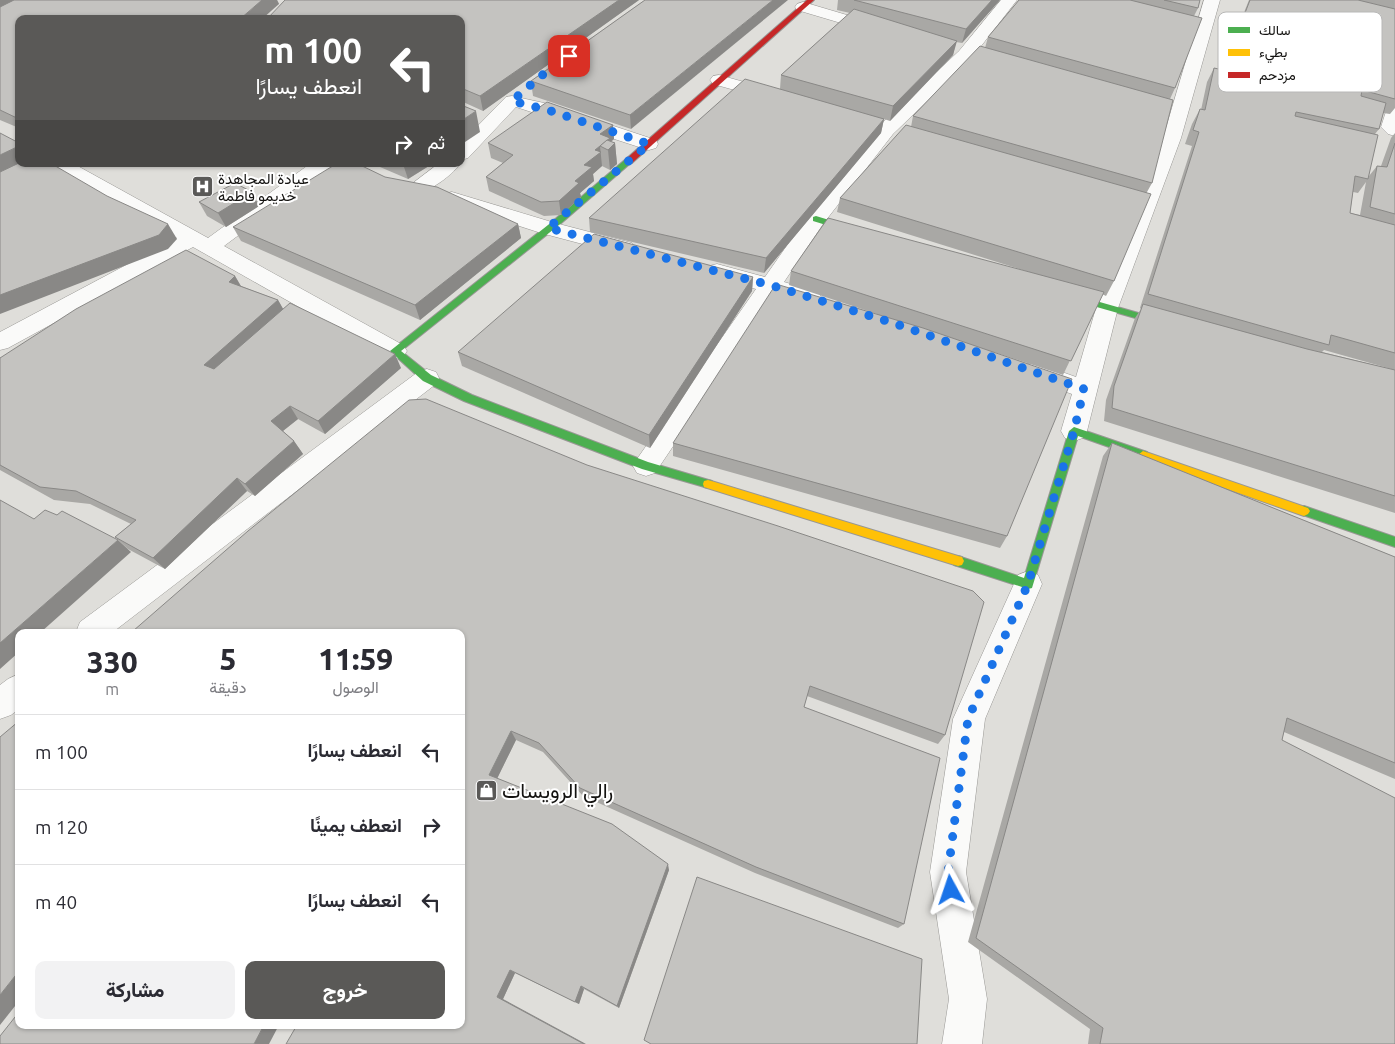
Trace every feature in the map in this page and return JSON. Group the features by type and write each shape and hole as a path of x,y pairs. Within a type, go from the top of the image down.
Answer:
{"street":[{"path":"646,466 816,219 886,130 965,55 1010,0"},
{"path":"962,1044 968,999 948,872 968,719 1028,584 1074,431 1084,389 1139,200 1172,138 1170,108 1195,27 1212,0"},
{"path":"395,351 649,144 807,4 898,35"},
{"path":"719,80 793,102"},
{"path":"465,150 526,89"},
{"path":"512,101 561,114 649,144"},
{"path":"1395,106 1390,122 1390,127 1395,130"},
{"path":"472,118 490,124"},
{"path":"65,167 395,351 427,378 468,398 646,466 803,512 1028,584"},
{"path":"0,342 201,243 314,170 326,167"},
{"path":"420,187 446,167"},
{"path":"398,184 420,187 548,228 644,253"},
{"path":"816,219 872,236"},
{"path":"693,265 770,285 825,302"},
{"path":"1051,291 1186,329"},
{"path":"1019,366 1084,389"},
{"path":"95,629 427,378"},
{"path":"1074,431 1395,542"},
{"path":"0,704 15,693"}],"building":[{"path":"14,0 262,0 245,15 15,15 15,117 0,110 0,7"},
{"path":"285,0 619,0 480,96 465,90 465,15 271,15"},
{"path":"645,0 773,0 630,115 531,81"},
{"path":"854,0 992,0 966,29"},
{"path":"1019,0 1130,0 1202,18 1175,88 988,37"},
{"path":"1164,0 1200,0 1198,8"},
{"path":"1250,0 1358,0 1395,9 1395,99 1369,92 1382,92 1382,12 1245,12"},
{"path":"854,9 957,41 893,106 781,75"},
{"path":"980,46 1173,100 1152,183 913,116"},
{"path":"1214,68 1218,69 1218,92 1362,92 1361,96 1386,103 1379,129 1296,112 1295,116 1378,135 1368,179 1355,176 1350,213 1395,225 1395,353 1331,335 1329,345 1148,294 1199,132 1193,130 1200,109 1205,110"},
{"path":"745,79 884,119 766,258 589,218"},
{"path":"547,102 613,125 600,134 610,138 595,150 601,152 584,165 592,167 575,181 579,183 559,201 541,202 486,177 513,155 488,143"},
{"path":"465,107 476,111 465,118"},
{"path":"906,125 1151,194 1114,281 840,198"},
{"path":"0,133 15,141 15,148 0,155"},
{"path":"607,140 615,143 608,150 600,146"},
{"path":"1395,143 1395,214 1370,207 1377,166 1387,167"},
{"path":"15,165 15,167 57,167 107,196 168,224 159,235 0,295 0,172"},
{"path":"331,167 364,167 385,177 437,187 518,224 415,305 233,227"},
{"path":"235,183 252,192 218,213 199,202"},
{"path":"828,218 1104,292 1071,361 791,271"},
{"path":"594,234 753,277 649,435 458,352"},
{"path":"186,250 235,276 229,282 278,300 204,365 214,369 290,303 395,354 318,421 290,406 271,421 294,441 245,484 237,478 153,558 115,537 136,520 76,491 40,487 0,465 0,358 76,309"},
{"path":"776,284 923,328 1072,379 1007,536 673,443"},
{"path":"1143,304 1307,349 1395,370 1395,496 1112,408 1114,386"},
{"path":"426,399 587,465 973,591 984,602 945,735 810,686 804,707 940,758 904,924 756,867 580,788 539,743 511,731 489,775 612,824 668,864 617,1006 581,986 575,1002 510,970 497,997 584,1044 286,1044 295,1029 465,1029 465,629 135,629 248,531 409,400"},
{"path":"1112,443 1395,557 1395,763 1287,718 1282,740 1395,798 1395,1044 1100,1044 1103,1028 976,938"},
{"path":"0,500 34,519 45,510 57,515 62,511 118,540 15,629 0,643"},
{"path":"15,724 15,976 0,995 0,737"},
{"path":"697,877 922,959 917,1044 651,1044 644,1040"},
{"path":"15,1017 15,1029 262,1029 254,1044 0,1044 0,1036"}],"traffic: fast":[{"path":"629,161 556,223 395,351 427,378 468,398 646,466 708,484"},
{"path":"816,219 862,233"},
{"path":"1061,294 1174,326"},
{"path":"958,561 1028,584 1074,431 1143,455"},
{"path":"1304,511 1395,542"}],"traffic: slow":[{"path":"1143,455 1304,511"},
{"path":"708,484 958,561"}],"traffic: jam":[{"path":"629,161 811,0"}],"place":[{"name":"عيادة المجاهدة خديمو فاطمة","path":"202,187"},
{"name":"رالي الرويسات","path":"486,790"}],"route":[{"path":"569,56 541,76 512,101 577,119 649,144 548,228 770,285 890,322 1084,389 1074,431 1028,584 968,719 948,872 951,890"}]}
